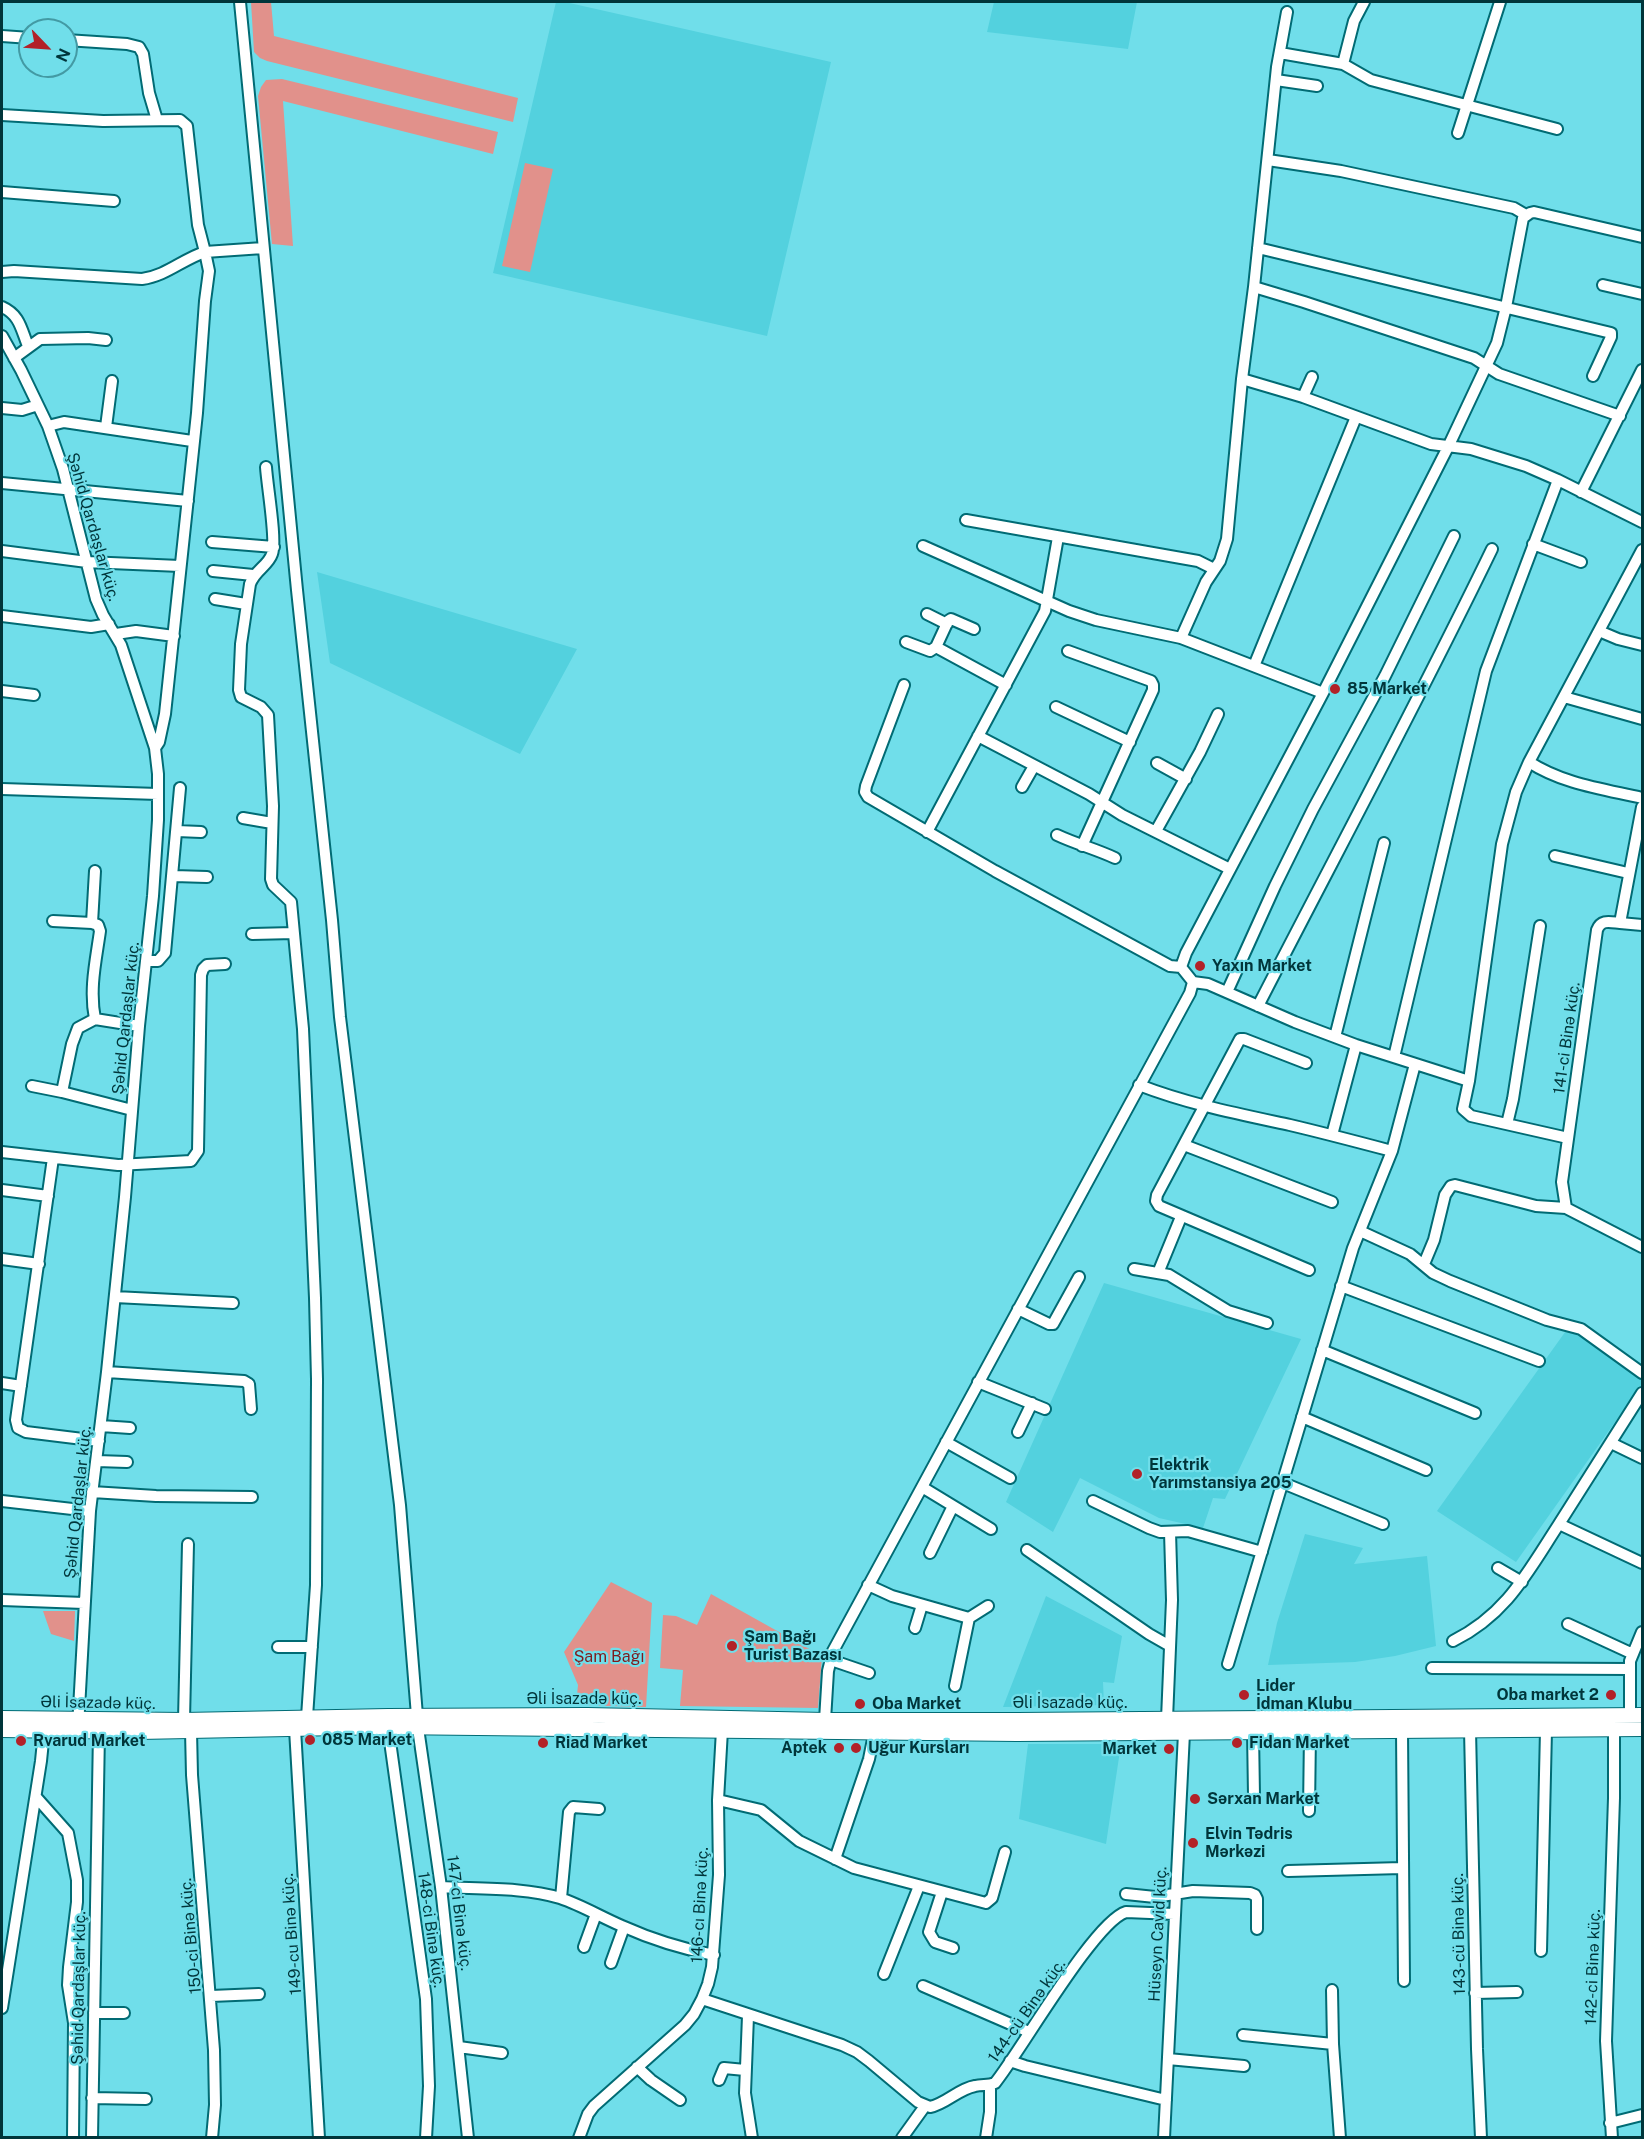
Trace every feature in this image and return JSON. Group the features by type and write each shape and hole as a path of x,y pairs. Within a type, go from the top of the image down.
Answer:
{"main road":[{"name":"Əli İsazadə küç.","path":"417,1722 587,1715 825,1726 874,1734 1166,1726"},
{"name":"Əli İsazadə küç.","path":"188,1725 307,1717 722,1730 825,1726 1166,1726"},
{"name":"Əli İsazadə küç.","path":"2,1718 99,1726 188,1725 294,1729 388,1721"},
{"path":"1166,1726 1636,1722"},
{"path":"1184,1726 1310,1732 1546,1730 1614,1723"},
{"name":"Əli İsazadə küç.","path":"2,1730 44,1731 78,1725"}],"street":[{"name":"147-ci Binə küç.","path":"240,2 340,1017 400,1505 417,1722 441,1887 468,2138"},
{"path":"1343,64 1354,21 1364,2"},
{"path":"1458,133 1500,2"},
{"path":"1181,638 1206,582 1224,552 1227,538 1242,380 1276,80 1287,12"},
{"path":"2,36 18,37"},
{"path":"78,41 139,47 143,54 149,93 157,120"},
{"path":"1280,52 1343,64 1371,80 1557,129"},
{"path":"1276,80 1317,86"},
{"path":"2,115 103,121 180,120 187,126 198,225 209,271 174,636 162,733 155,748"},
{"path":"1268,160 1353,173 1514,207 1526,215"},
{"path":"2,192 114,201"},
{"path":"1181,967 1186,953 1323,693 1449,445 1497,343 1521,223 1526,215 1534,212 1642,237"},
{"path":"2,272 142,279 155,277 205,252 263,248"},
{"path":"1258,248 1611,333 1593,376"},
{"path":"1603,285 1642,294"},
{"path":"1254,287 1474,358 1499,374 1620,416"},
{"path":"2,307 17,317 28,346"},
{"name":"Şəhid Qardaşlar küç.","path":"2,336 48,426 68,490 96,599 116,634 155,748 158,794 157,848 115,1297 90,1511 78,1725"},
{"path":"14,358 40,339 106,340"},
{"path":"1581,492 1642,370"},
{"path":"1303,398 1312,377"},
{"path":"1242,380 1303,398 1431,444 1470,449 1507,459 1558,480 1642,522"},
{"path":"106,428 112,381"},
{"path":"2,408 22,410 38,405"},
{"path":"1254,666 1356,417"},
{"path":"48,426 64,422 192,441"},
{"path":"266,467 274,547 269,560 254,575 246,604 239,690 241,697 261,707 268,715 272,823 271,879 273,885 291,902 303,1029 315,1298 316,1585 307,1717"},
{"path":"1394,1057 1486,671 1558,480"},
{"path":"2,483 188,501"},
{"path":"966,520 1197,561 1214,569"},
{"path":"1227,992 1313,809 1385,676 1454,536"},
{"path":"927,832 1045,611 1058,537"},
{"path":"213,542 274,547"},
{"path":"1533,544 1581,562"},
{"path":"923,546 1047,602 1096,620 1181,638 1323,693"},
{"path":"1258,1006 1360,807 1407,722 1492,549"},
{"path":"1568,1138 1471,1116 1463,1109 1469,1081 1502,844 1516,792 1529,762 1599,631 1639,564 1642,550"},
{"path":"2,551 87,562 180,566"},
{"path":"213,571 254,575"},
{"path":"215,599 246,604"},
{"path":"927,614 947,624"},
{"path":"2,616 92,627 109,624"},
{"path":"906,642 930,651 936,647 951,619 974,629"},
{"path":"116,634 136,631 174,636"},
{"path":"1599,631 1642,645"},
{"path":"936,647 1006,685"},
{"path":"1068,651 1151,681 1154,685 1082,846"},
{"path":"904,685 865,792 868,797 1030,891 1170,966 1181,967 1193,982 1208,984 1356,1045 1469,1081"},
{"path":"2,691 34,695"},
{"path":"1564,697 1642,719"},
{"path":"1056,707 1130,742"},
{"path":"1156,831 1186,779 1218,714"},
{"path":"978,736 1122,815 1230,869"},
{"path":"1529,762 1569,782 1642,798"},
{"path":"1156,763 1186,779"},
{"path":"1022,787 1034,766"},
{"path":"146,961 158,961 165,953 174,876 180,788"},
{"path":"2,789 158,794"},
{"path":"1642,807 1637,859 1628,873 1620,923 1642,926"},
{"path":"243,818 272,823"},
{"path":"177,831 201,832"},
{"path":"1057,835 1115,858"},
{"path":"1335,1037 1384,843"},
{"path":"1555,856 1628,873"},
{"path":"92,923 95,871"},
{"path":"174,876 207,877"},
{"path":"53,921 92,923 98,926 100,931 91,1002 95,1019"},
{"name":"141-ci Binə küç.","path":"1566,1208 1562,1182 1597,930 1599,925 1605,921 1620,923"},
{"path":"1507,1124 1513,1099 1540,926"},
{"path":"252,933 294,933"},
{"path":"2,1152 127,1164 191,1161 196,1157 198,1151 201,975 202,969 207,965 225,964"},
{"path":"825,1726 831,1660 868,1585 1190,993 1193,982"},
{"path":"62,1092 72,1044 78,1028 95,1019 139,1026"},
{"path":"1306,1062 1240,1039 1157,1195 1156,1201 1159,1206 1181,1217 1309,1270"},
{"path":"1332,1135 1356,1045"},
{"path":"1228,1664 1341,1286 1392,1151 1415,1064"},
{"path":"1139,1085 1205,1107 1332,1135 1392,1151"},
{"path":"32,1086 132,1110"},
{"path":"1184,1145 1332,1202"},
{"path":"53,1158 16,1420 22,1431 99,1441"},
{"path":"1424,1264 1434,1240 1445,1195 1451,1186 1455,1185 1536,1206 1566,1208 1642,1247"},
{"path":"2,1190 48,1196"},
{"path":"1158,1273 1181,1217"},
{"path":"1360,1231 1410,1254 1433,1273 1450,1281 1547,1320 1581,1329 1642,1373"},
{"path":"2,1259 39,1264"},
{"path":"1134,1269 1177,1279 1228,1311 1267,1323"},
{"path":"1018,1309 1053,1324 1079,1277"},
{"path":"1341,1286 1539,1361"},
{"path":"115,1297 233,1302"},
{"path":"1322,1350 1475,1413"},
{"path":"107,1372 244,1381 249,1384 251,1409"},
{"path":"978,1382 1045,1409"},
{"path":"2,1383 21,1386"},
{"path":"1453,1641 1471,1632 1503,1606 1522,1582 1642,1393"},
{"path":"1018,1432 1032,1403"},
{"path":"1302,1417 1426,1470"},
{"path":"100,1426 130,1428"},
{"path":"946,1442 1010,1478"},
{"path":"1611,1443 1642,1458"},
{"path":"97,1461 127,1462"},
{"path":"1283,1484 1383,1524"},
{"path":"922,1487 991,1529"},
{"path":"92,1492 156,1496 252,1497"},
{"path":"2,1501 90,1511"},
{"path":"1093,1501 1149,1528 1170,1532 1194,1532 1262,1552"},
{"path":"930,1553 953,1506"},
{"path":"1559,1524 1642,1563"},
{"path":"1166,1726 1172,1573 1170,1532"},
{"name":"150-ci Binə küç.","path":"188,1544 188,1725 211,1996 215,2078 212,2138"},
{"path":"1026,1550 1170,1646"},
{"path":"1498,1568 1522,1582"},
{"path":"868,1585 892,1596 969,1618"},
{"path":"2,1600 84,1603"},
{"path":"915,1628 922,1605"},
{"path":"955,1686 969,1618 988,1606"},
{"path":"1568,1624 1633,1654"},
{"path":"1636,1722 1630,1669 1642,1632"},
{"path":"278,1647 312,1647"},
{"path":"831,1660 869,1673"},
{"path":"1432,1668 1630,1669"},
{"name":"148-ci Binə küç.","path":"388,1721 426,2000 429,2086 426,2138"},
{"name":"142-ci Binə küç.","path":"1612,2138 1606,2041 1614,1798 1614,1723"},
{"name":"Şəhid Qardaşlar küç.","path":"92,2138 99,1726"},
{"name":"Hüseyn Cavid küç.","path":"1164,2138 1184,1726"},
{"name":"149-cu Binə küç.","path":"294,1729 319,2138"},
{"name":"146-cı Binə küç.","path":"579,2138 588,2114 594,2106 685,2025 694,2014 708,1984 714,1954 719,1875 718,1800 722,1730"},
{"name":"143-cü Binə küç.","path":"1470,1730 1475,1993 1481,2138"},
{"path":"1541,1951 1546,1730"},
{"path":"2,2008 4,1973 36,1797 44,1731"},
{"path":"1252,1731 1254,1796"},
{"path":"1401,1731 1404,1981"},
{"path":"1309,1811 1310,1732"},
{"path":"835,1859 869,1759 874,1734"},
{"path":"36,1797 68,1833 77,1880 77,1902 68,1985 74,2023 73,2138"},
{"path":"718,1800 761,1810 799,1841 872,1874 986,1903 990,1901 1005,1852"},
{"path":"561,1898 569,1812 573,1807 599,1809"},
{"path":"1288,1871 1402,1868"},
{"path":"884,1974 919,1886"},
{"path":"441,1887 546,1894 561,1898 624,1927 679,1947 714,1954"},
{"path":"1126,1894 1155,1897 1193,1891 1255,1895 1257,1929"},
{"path":"942,1892 929,1932 935,1942 953,1948"},
{"name":"144-cü Binə küç.","path":"925,2106 935,2106 960,2091 990,2085 999,2078 1095,1940 1120,1914 1126,1912 1174,1914"},
{"path":"584,1947 596,1914"},
{"path":"611,1964 624,1927"},
{"path":"923,1986 1029,2032"},
{"path":"1332,1990 1333,2044 1340,2138"},
{"path":"1475,1993 1517,1992"},
{"path":"211,1996 259,1994"},
{"path":"702,1999 857,2052 925,2106 902,2138"},
{"path":"94,2013 124,2013"},
{"path":"748,2016 745,2093 752,2138"},
{"path":"1243,2035 1333,2044"},
{"path":"459,2047 502,2053"},
{"path":"1168,2059 1244,2066"},
{"path":"1010,2061 1166,2100"},
{"path":"637,2067 680,2100"},
{"path":"719,2080 724,2068 745,2070"},
{"path":"986,2138 990,2112 990,2085"},
{"path":"92,2098 146,2099"},
{"path":"1610,2123 1642,2115"}],"shaded area":[{"path":"556,2 565,2 831,62 767,336 493,273"},
{"path":"994,2 1137,2 1128,49 987,32"},
{"path":"317,572 577,649 520,754 330,663"},
{"name":"Elektrik Yarımstansiya 205","path":"1104,1283 1301,1339 1225,1499 1213,1498 1203,1528 1159,1518 1080,1478 1053,1532 1006,1502"},
{"path":"1568,1328 1642,1379 1642,1384 1516,1562 1437,1511"},
{"path":"1305,1534 1363,1548 1354,1564 1427,1556 1436,1646 1395,1656 1355,1662 1268,1665 1277,1623"},
{"path":"1046,1596 1122,1636 1114,1683 1103,1682 1104,1705 1003,1707"},
{"path":"1028,1744 1121,1744 1106,1844 1019,1819"}],"green space":[{"path":"251,2 271,2 274,36 518,98 513,122 260,58 254,52"},
{"path":"282,79 498,132 493,154 283,101 293,246 272,244 258,96 266,80"},
{"path":"525,163 553,169 530,272 502,266"},
{"name":"Şam Bağı","path":"611,1582 652,1603 646,1707 576,1705 578,1685 564,1652"},
{"path":"711,1594 822,1656 818,1708 680,1706 683,1670 660,1668 663,1615 676,1616 697,1625"},
{"path":"43,1611 75,1611 74,1641 51,1634"}],"place":[{"name":"85 Market","path":"1335,689"},
{"name":"Yaxın Market","path":"1200,966"},
{"name":"Elektrik Yarımstansiya 205","path":"1137,1474"},
{"name":"Şam Bağı Turist Bazası","path":"732,1646"},
{"name":"Lider İdman Klubu","path":"1244,1695"},
{"name":"Oba market 2","path":"1611,1695"},
{"name":"Oba Market","path":"860,1704"},
{"name":"085 Market","path":"310,1740"},
{"name":"Rvarud Market","path":"21,1741"},
{"name":"Riad Market","path":"543,1743"},
{"name":"Fidan Market","path":"1237,1743"},
{"name":"Aptek","path":"839,1748"},
{"name":"Uğur Kursları","path":"856,1748"},
{"name":"Market","path":"1169,1749"},
{"name":"Sərxan Market","path":"1195,1799"},
{"name":"Elvin Tədris Mərkəzi","path":"1193,1843"}]}
